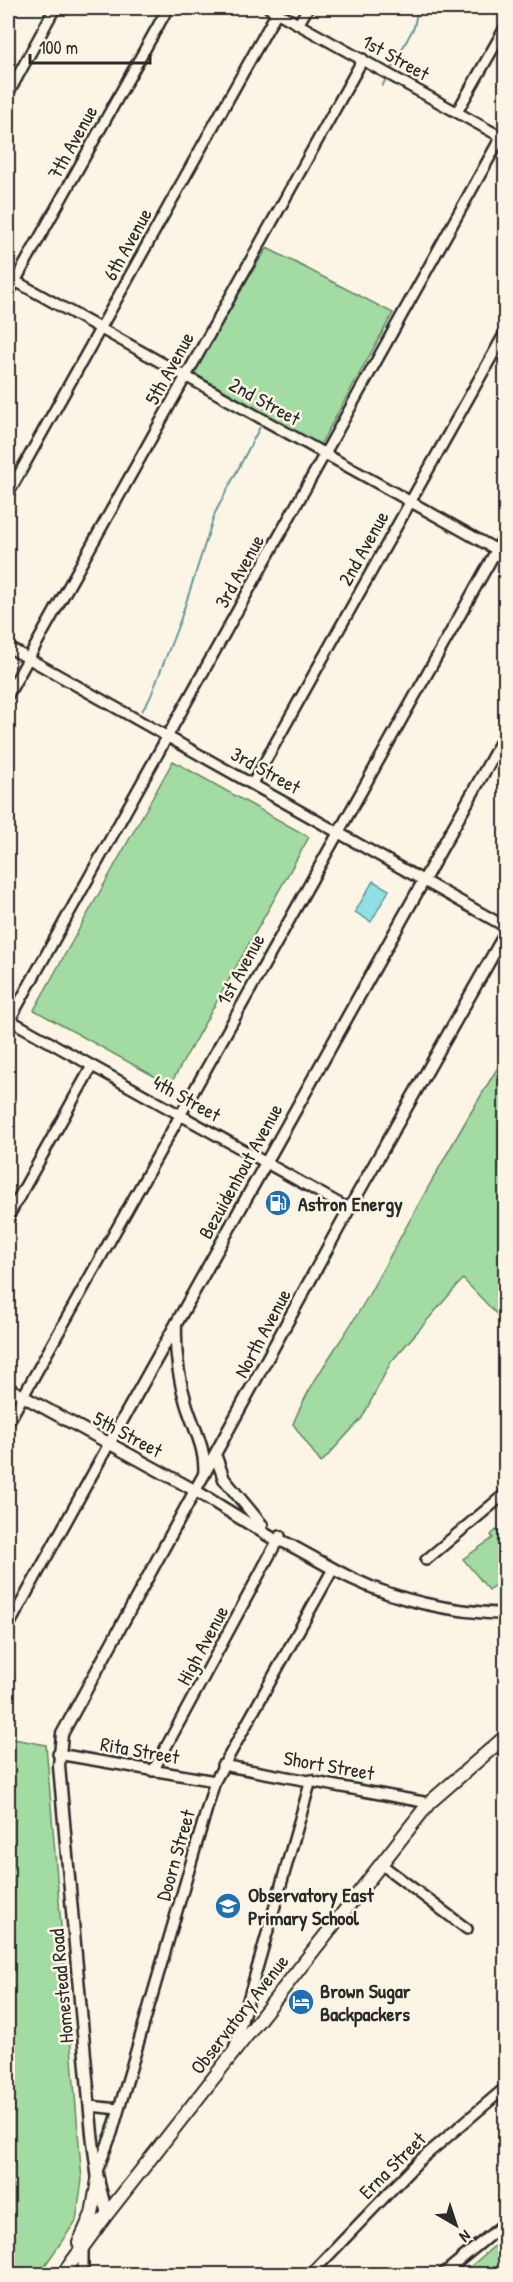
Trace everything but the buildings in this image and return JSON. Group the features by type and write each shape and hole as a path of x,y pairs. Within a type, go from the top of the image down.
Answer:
{"main road":[{"name":"Observatory Avenue","path":"66,2271 429,1803 506,1736"},
{"path":"66,2271 92,2214 98,2176"}],"street":[{"path":"8,94 55,8"},
{"name":"7th Avenue","path":"8,294 11,279 168,8"},
{"path":"299,23 308,8"},
{"name":"1st Street","path":"273,10 503,138"},
{"name":"6th Avenue","path":"8,494 101,328 273,10"},
{"path":"457,112 506,26"},
{"name":"5th Avenue","path":"8,695 363,59"},
{"name":"3rd Avenue","path":"8,1021 503,138"},
{"name":"2nd Street","path":"11,279 506,555"},
{"name":"2nd Avenue","path":"253,783 506,331"},
{"name":"1st Avenue","path":"8,1423 337,831 506,533"},
{"name":"3rd Street","path":"8,647 253,783 506,930"},
{"name":"Bezuidenhout Avenue","path":"8,1628 177,1320 506,733"},
{"name":"North Avenue","path":"58,1754 65,1727 216,1456 349,1209 506,930"},
{"name":"4th Street","path":"8,1021 349,1209"},
{"path":"8,1217 93,1066"},
{"path":"177,1320 177,1364 186,1404 205,1460 203,1479"},
{"name":"5th Street","path":"8,1388 231,1512 262,1525 281,1540"},
{"path":"201,1446 213,1448 222,1444"},
{"path":"216,1456 224,1479 262,1525"},
{"path":"426,1560 506,1493"},
{"name":"5th Street","path":"231,1512 238,1518 281,1540"},
{"path":"281,1540 333,1569 385,1593 454,1609 506,1614"},
{"name":"High Avenue","path":"153,1771 281,1540"},
{"name":"Doorn Street","path":"98,2176 215,1781 333,1569"},
{"name":"Rita Street","path":"58,1754 215,1781"},
{"name":"Homestead Road","path":"58,1754 90,2106 98,2176 108,2214"},
{"name":"Short Street","path":"222,1765 429,1803"},
{"path":"232,2056 311,1780"},
{"path":"381,1864 467,1929"},
{"name":"Erna Street","path":"311,2274 419,2162 506,2087"},
{"path":"90,2106 118,2109"},
{"path":"443,2274 506,2222"},
{"path":"83,2247 83,2274"}],"green space":[{"path":"267,248 393,313 319,447 190,371"},
{"path":"173,761 309,837 170,1085 34,1010"},
{"path":"505,1056 505,1323 463,1279 391,1362 362,1418 321,1463 293,1424 300,1407 358,1314"},
{"path":"496,1530 505,1541 505,1576 489,1590 463,1559 493,1538 491,1535"},
{"path":"8,1738 46,1745 82,2180 76,2221 39,2274 8,2274"},
{"path":"505,2237 505,2274 462,2274"}],"water":[{"path":"373,881 389,890 371,922 355,912"}],"waterway":[{"path":"392,68 414,27 418,8"},
{"path":"382,86 386,79"},
{"path":"142,711 150,698 180,621 215,513 260,427"}],"place":[{"name":"Astron Energy","path":"278,1203"},
{"name":"Observatory East Primary School","path":"228,1906"},
{"name":"Brown Sugar Backpackers","path":"301,2002"}]}
